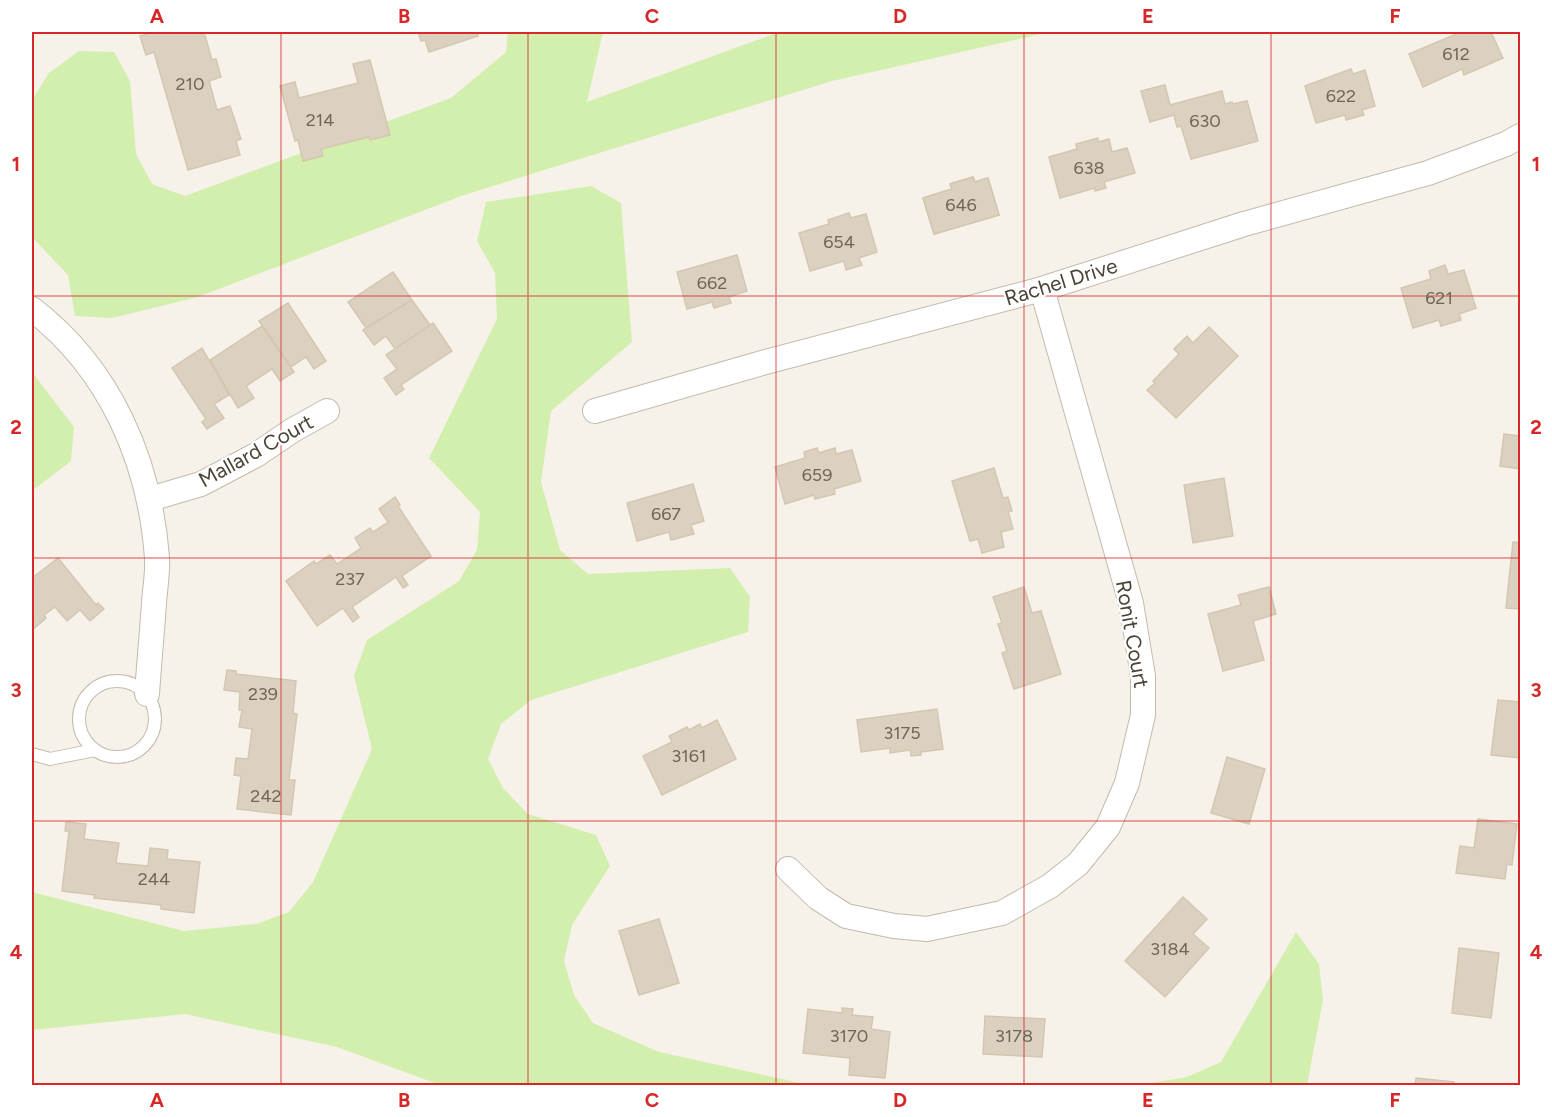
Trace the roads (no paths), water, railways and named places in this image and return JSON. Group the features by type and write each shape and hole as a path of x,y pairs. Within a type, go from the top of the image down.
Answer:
{"street":[{"name":"Rachel Drive","path":"595,411 762,363 1042,290 1244,224 1428,173 1506,144 1521,136"},
{"name":"Ronit Court","path":"788,869 818,898 846,916 894,926 927,929 1002,913 1040,892 1078,864 1108,827 1127,783 1143,715 1143,676 1131,603 1042,290"},
{"path":"32,309 93,370 126,427 150,499 157,560 147,694"},
{"name":"Mallard Court","path":"150,499 201,484 256,455 327,411"}],"lane":[{"path":"111,681 124,681 137,686 147,694 156,717 149,740 141,749 130,755 118,757 95,750 86,741 79,717 88,693 99,685 111,681"},
{"path":"32,754 50,759 95,750"}]}
